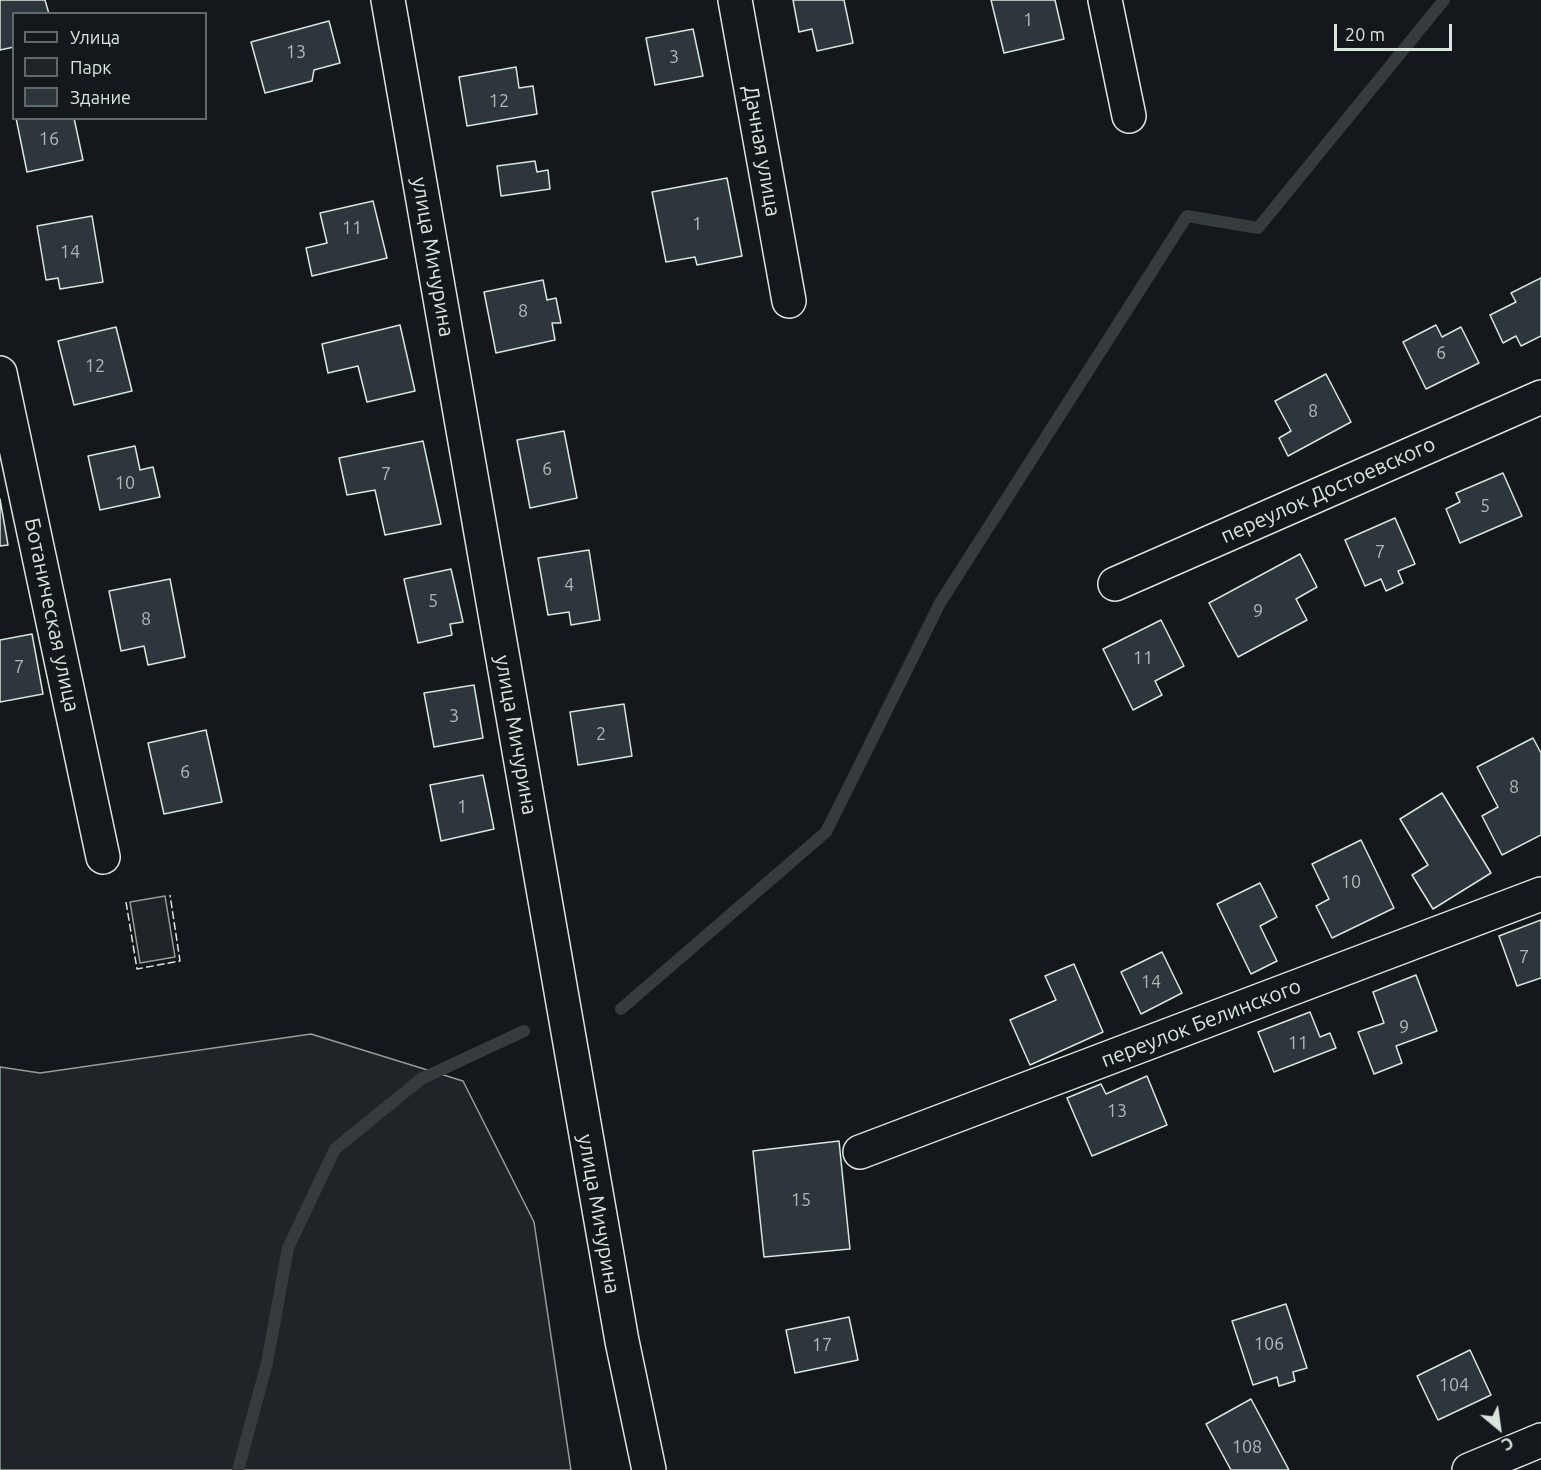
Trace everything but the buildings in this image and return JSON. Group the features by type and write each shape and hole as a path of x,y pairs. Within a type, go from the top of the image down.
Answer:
{"street":[{"name":"улица Мичурина","path":"388,0 620,1330 649,1470"},
{"name":"Дачная улица","path":"735,0 789,302"},
{"path":"1105,0 1129,116"},
{"name":"Ботаническая улица","path":"0,373 103,857"},
{"name":"переулок Достоевского","path":"1114,584 1541,397"},
{"name":"переулок Белинского","path":"860,1152 1541,894"},
{"path":"1469,1470 1541,1440"}],"green space":[{"path":"165,896 175,957 140,963 130,902"},
{"path":"311,1034 463,1081 534,1222 571,1470 0,1470 0,1067 40,1073"}],"waterway":[{"path":"621,1009 826,832 940,603 1187,216 1258,228 1444,0"},
{"path":"238,1470 267,1363 288,1248 335,1149 421,1079 524,1031"}],"fence":[{"path":"126,902 137,969 180,961 170,895"}]}
